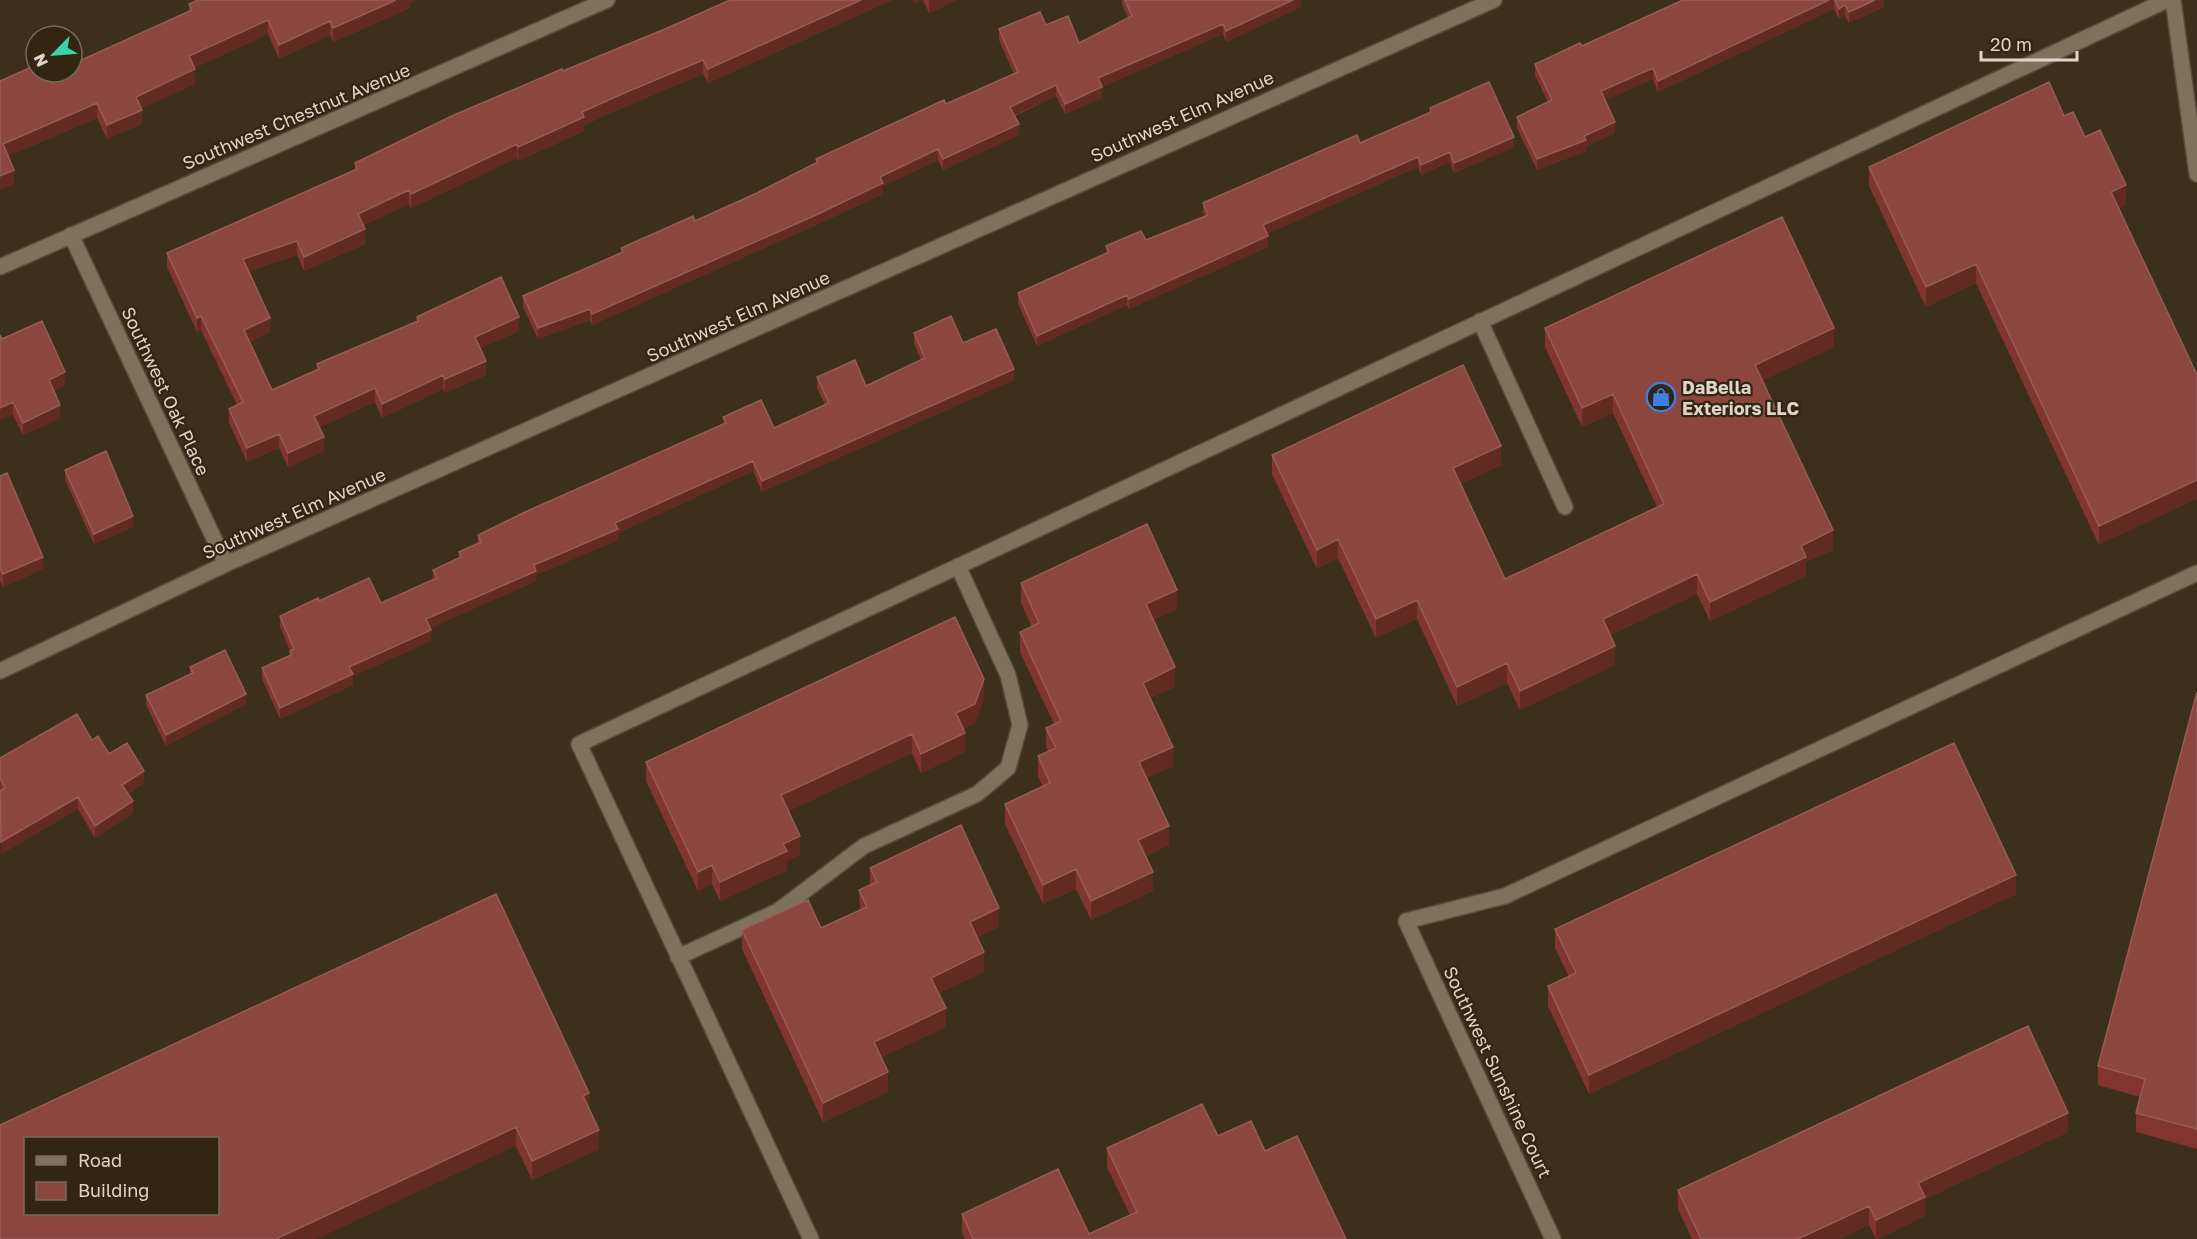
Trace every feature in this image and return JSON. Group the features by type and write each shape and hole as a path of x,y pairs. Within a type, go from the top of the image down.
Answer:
{"street":[{"name":"Southwest Chestnut Avenue","path":"0,267 607,0"},
{"path":"810,1239 579,744 2167,0"},
{"path":"2173,0 2197,174"},
{"name":"Southwest Elm Avenue","path":"0,671 226,564 1486,2"},
{"name":"Southwest Oak Place","path":"71,235 226,564"},
{"path":"1480,321 1565,507"},
{"path":"678,957 778,912 864,846 977,794 1008,768 1020,725 1008,675 958,566"},
{"name":"Southwest Sunshine Court","path":"1553,1239 1406,921 1505,896 2197,573"}],"building":[{"path":"198,0 396,0 333,28 330,21 279,45 268,20 189,56 195,69 136,97 142,110 107,125 97,103 3,144 14,170 0,176 0,81 24,70 24,84 84,84 84,59 192,10 189,4"},
{"path":"730,0 861,0 708,69 703,60 622,94 582,112 584,117 518,147 517,144 411,194 409,190 358,214 365,229 304,257 297,241 243,259 270,318 244,330 272,390 319,369 317,364 418,321 417,317 501,277 519,317 475,337 486,361 445,379 443,375 382,404 375,388 314,416 324,437 288,453 279,434 247,448 229,409 243,402 201,316 197,318 167,253 357,169 355,163 454,115"},
{"path":"1125,0 1293,0 1226,31 1223,24 1098,78 1102,87 1065,104 1056,85 1010,107 1019,124 943,159 938,149 880,177 883,183 816,215 592,314 590,309 538,328 523,296 623,252 621,248 693,216 695,221 757,193 818,162 816,159 944,100 946,104 1018,72 999,29 1040,12 1046,25 1068,16 1079,43 1132,16"},
{"path":"1683,0 1829,0 1658,81 1653,68 1601,91 1615,122 1584,136 1586,140 1537,159 1517,117 1552,100 1535,64 1580,43 1582,46"},
{"path":"1835,0 1875,0 1849,12 1845,5 1839,9"},
{"path":"1489,82 1514,137 1454,163 1450,152 1421,165 1418,157 1263,225 1268,236 1129,299 1127,295 1037,336 1018,293 1109,252 1106,246 1141,231 1146,240 1208,215 1203,203 1357,135 1360,143 1431,112 1430,108"},
{"path":"2049,82 2064,116 2073,112 2085,137 2100,130 2126,185 2111,192 2197,375 2197,480 2099,526 1976,264 1926,287 1869,167"},
{"path":"1782,217 1834,328 1755,365 1833,530 1801,546 1806,557 1710,602 1697,574 1603,619 1615,646 1520,691 1507,663 1457,687 1417,600 1376,619 1338,539 1317,550 1272,455 1463,365 1501,446 1453,468 1505,579 1664,504 1613,394 1582,408 1545,328"},
{"path":"951,316 963,343 996,329 1014,369 762,481 753,461 615,523 618,529 534,565 536,571 426,619 431,630 349,667 353,674 280,708 262,668 291,655 290,651 294,649 280,616 369,578 381,603 437,578 433,570 461,557 459,552 481,542 478,535 726,423 723,417 761,400 774,428 829,403 817,377 855,360 866,386 925,358 914,333"},
{"path":"42,321 65,372 49,380 60,405 23,423 13,402 0,408 0,335 2,339"},
{"path":"106,451 133,516 94,534 65,470"},
{"path":"7,473 43,557 3,574 0,568 0,476"},
{"path":"1147,524 1177,590 1146,604 1175,667 1143,683 1173,747 1139,762 1169,826 1138,840 1153,872 1091,901 1076,869 1043,885 1005,804 1050,783 1038,756 1056,748 1046,728 1061,721 1020,632 1039,623 1021,583"},
{"path":"955,617 984,679 975,704 956,713 965,733 921,754 912,734 781,795 800,836 783,844 787,851 720,882 712,865 698,872 646,762"},
{"path":"225,650 246,694 166,735 146,695 193,673 190,667"},
{"path":"2197,692 2197,1129 2136,1113 2145,1079 2098,1066"},
{"path":"77,714 92,740 98,736 109,754 127,743 144,771 122,785 133,801 95,826 78,797 1,842 0,791 5,788 0,778 0,758"},
{"path":"1954,743 2016,875 1589,1075 1548,986 1576,973 1555,929"},
{"path":"961,825 999,908 970,922 984,952 931,978 946,1008 874,1042 888,1072 823,1103 742,930 808,900 821,928 867,907 859,890 877,882 870,868"},
{"path":"496,894 589,1093 583,1096 599,1130 532,1161 516,1127 276,1239 0,1239 0,1125"},
{"path":"2028,1026 2068,1113 1918,1183 1925,1197 1876,1220 1869,1206 1798,1239 1701,1239 1678,1190"},
{"path":"1202,1104 1218,1136 1251,1121 1265,1151 1297,1136 1346,1239 973,1239 962,1214 1058,1169 1089,1234 1137,1212 1107,1148"}],"place":[{"name":"DaBella Exteriors LLC","path":"1661,397"}]}
